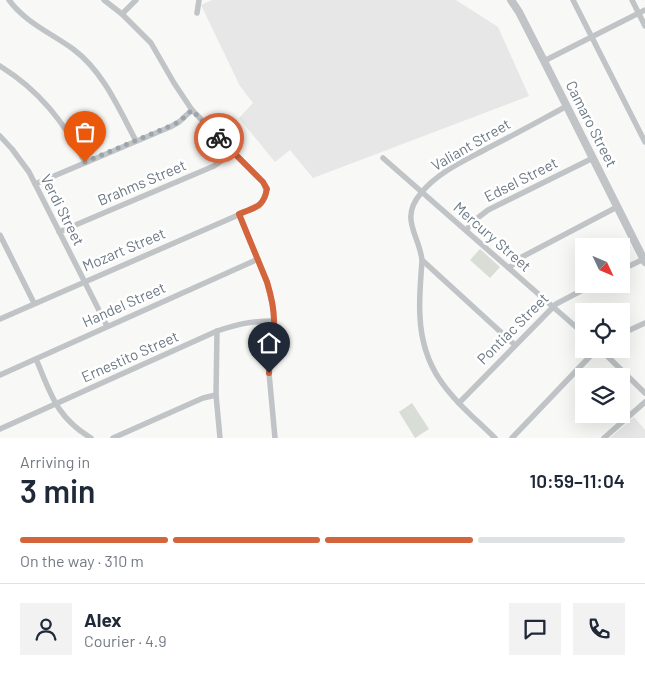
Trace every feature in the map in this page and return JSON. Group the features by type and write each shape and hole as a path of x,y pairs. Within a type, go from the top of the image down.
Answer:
{"street":[{"path":"9,0 23,16 73,50 88,64 106,87 136,141"},
{"path":"104,0 122,14 154,47 192,110 231,151"},
{"path":"122,14 136,0"},
{"path":"197,13 199,0"},
{"name":"Camaro Street","path":"511,0 519,12 645,260"},
{"path":"574,0 645,142"},
{"path":"632,0 645,26"},
{"path":"544,61 645,10"},
{"path":"0,66 37,94 51,109 67,130 85,162"},
{"name":"Valiant Street","path":"495,438 446,389 432,368 424,344 420,318 422,260 412,226 412,208 422,192 448,170 567,106"},
{"path":"35,184 179,122 192,110"},
{"name":"Verdi Street","path":"0,136 20,159 35,184 107,326"},
{"name":"Mozart Street","path":"0,319 259,206 263,202 267,189 263,182 231,151"},
{"name":"Brahms Street","path":"59,232 214,166 231,151"},
{"name":"Mercury Street","path":"383,158 575,326"},
{"name":"Edsel Street","path":"466,230 488,210 593,158"},
{"path":"509,268 520,258 617,207"},
{"path":"239,214 258,259 270,292 273,307 274,321 269,373 275,438"},
{"path":"0,235 34,304"},
{"name":"Handel Street","path":"0,374 258,259"},
{"path":"422,260 515,345"},
{"path":"630,266 645,260"},
{"name":"Pontiac Street","path":"459,403 552,307 576,293"},
{"name":"Ernestito Street","path":"0,429 217,331 244,322 274,321"},
{"path":"630,330 645,323"},
{"path":"217,331 216,395 220,438"},
{"path":"512,438 590,358"},
{"path":"608,358 645,393"},
{"path":"36,359 55,404 68,421 91,438"},
{"path":"113,438 204,398 216,395"},
{"path":"604,438 645,402"}],"shaded area":[{"path":"212,0 456,0 498,27 529,96 313,178 290,150 275,162 239,118 253,103 240,86 201,5"},
{"path":"480,249 500,267 490,278 470,260"},
{"path":"412,403 429,429 415,438 399,412"},
{"path":"634,417 645,430 645,438 610,438 627,423 630,423"}],"way so far":[{"path":"85,162 179,122 192,110 219,138"}],"route":[{"path":"219,138 263,182 267,189 263,202 259,206 239,214 267,282 273,307 274,321 269,373"}]}
